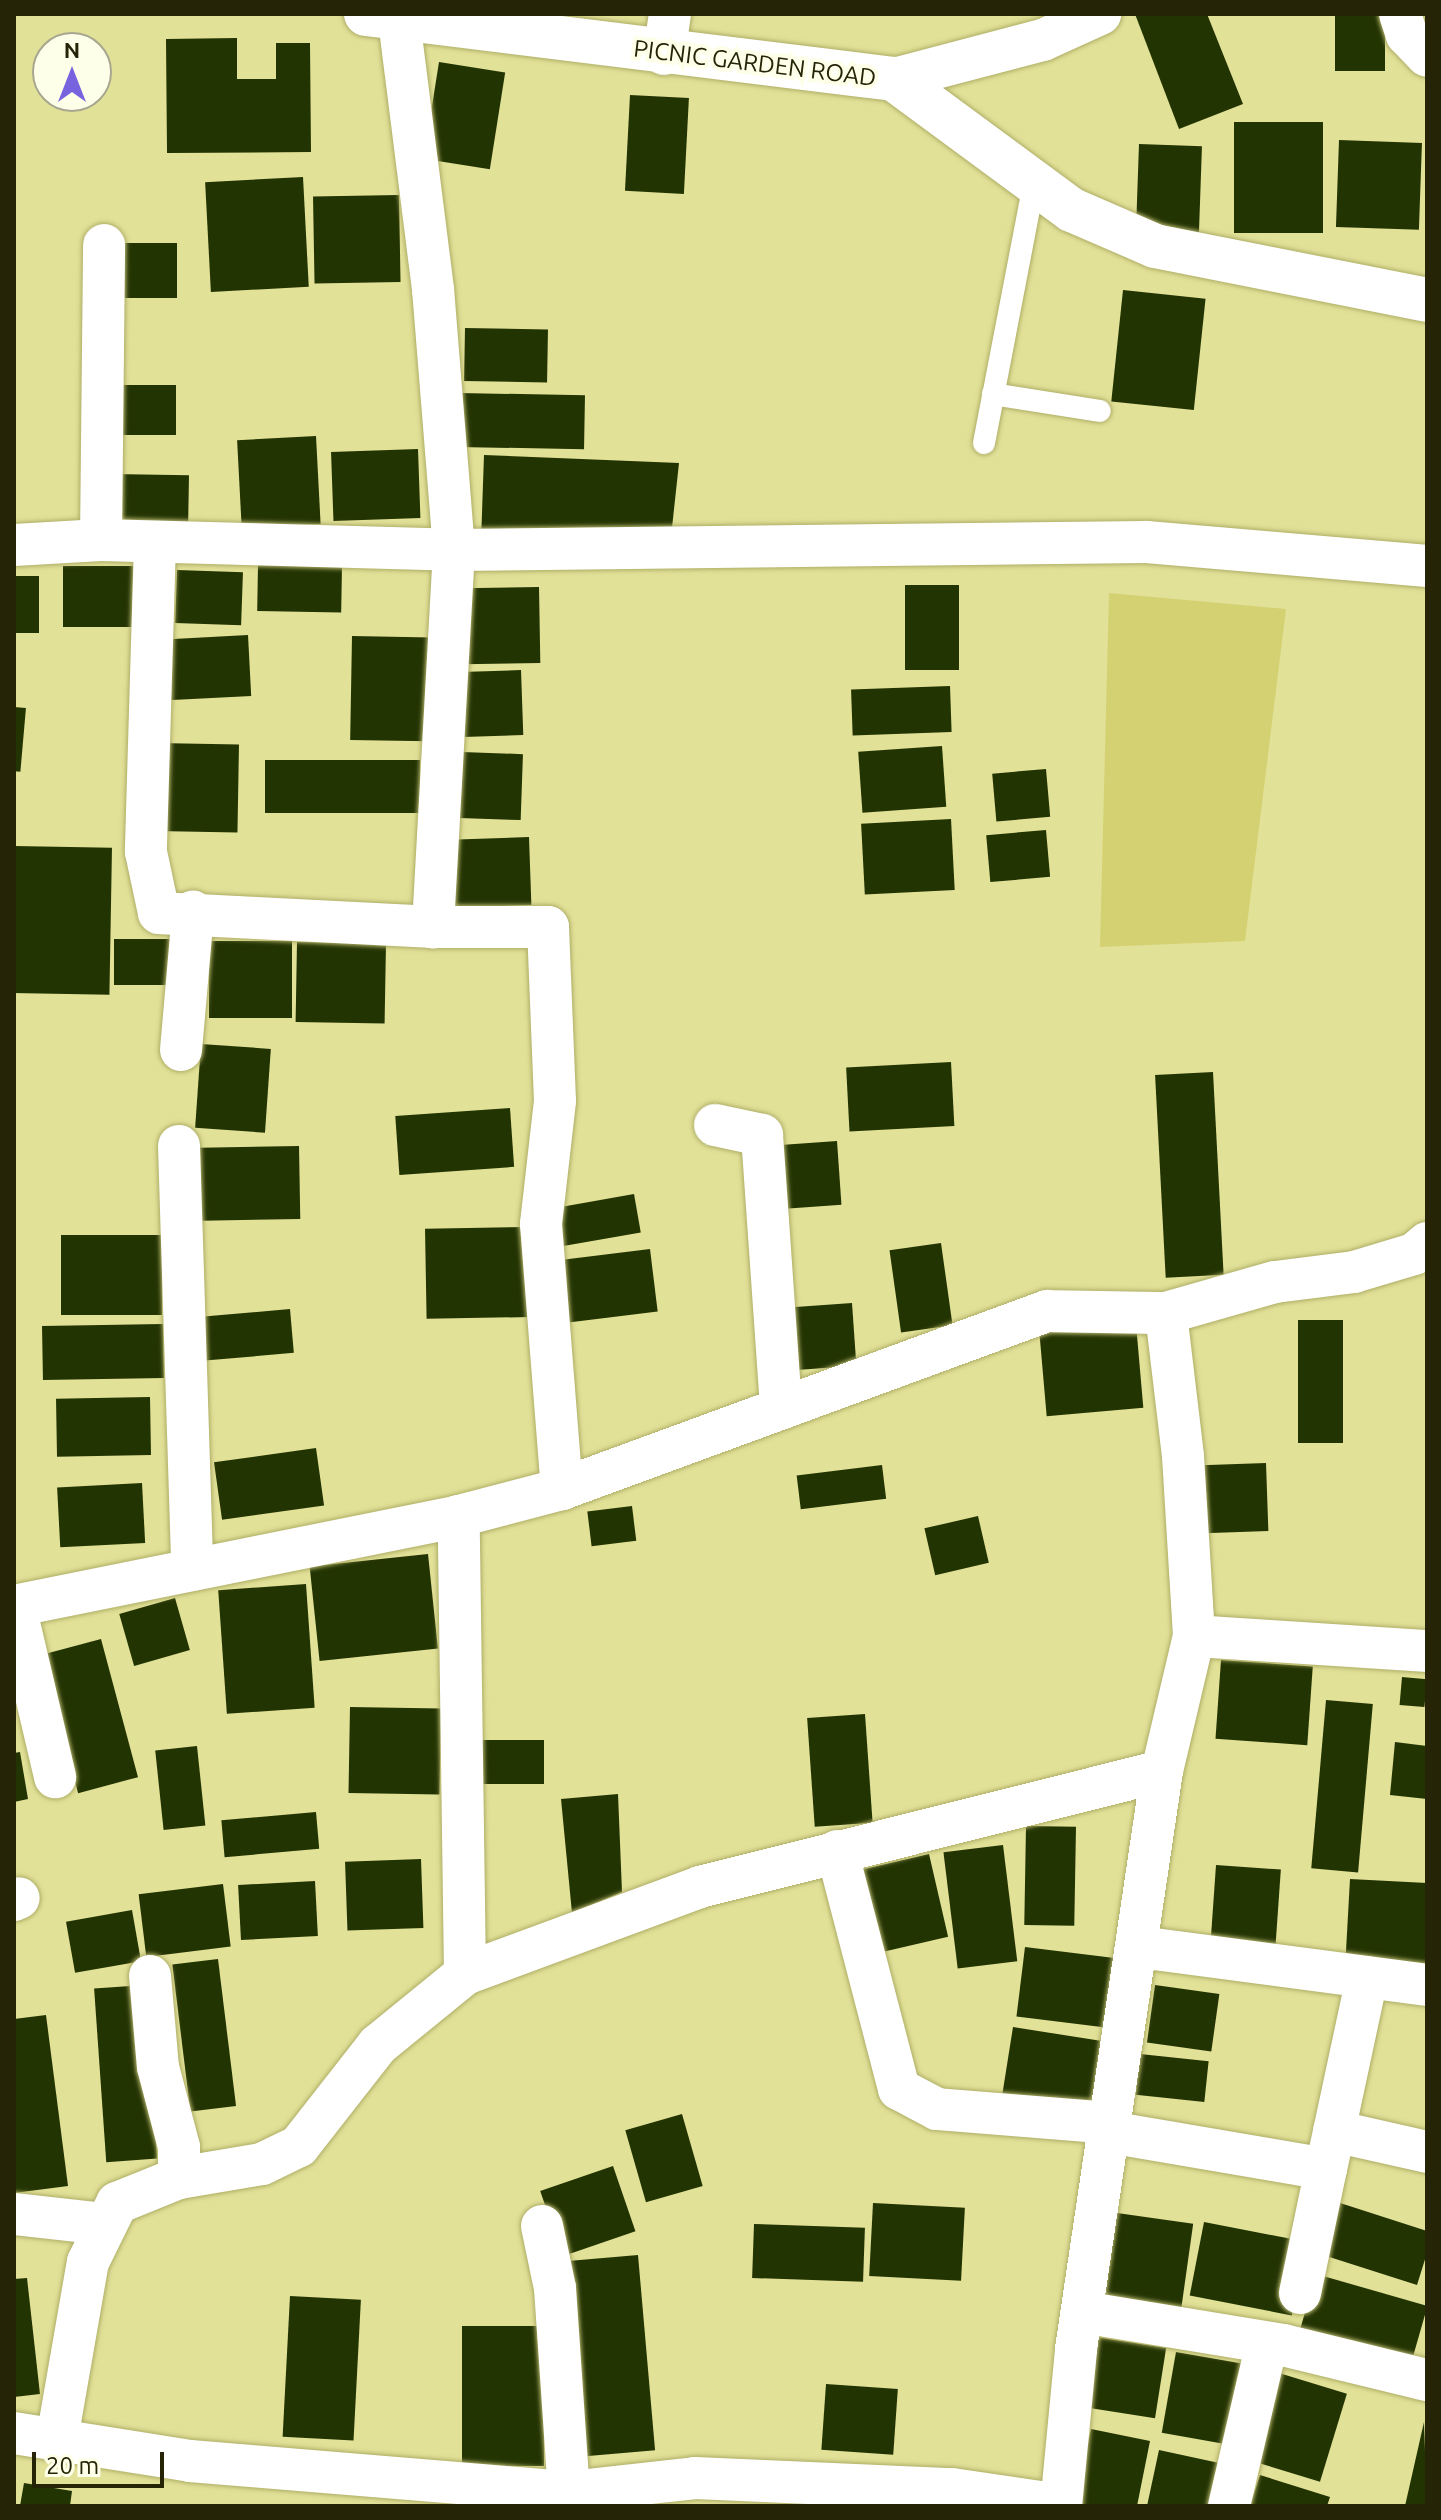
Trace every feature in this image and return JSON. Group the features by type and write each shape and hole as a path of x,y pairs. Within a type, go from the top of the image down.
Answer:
{"main road":[{"name":"PICNIC GARDEN ROAD","path":"383,17 481,20 667,34 894,79 1072,210 1155,246 1427,300"}],"street":[{"path":"894,79 1042,27 1100,14"},
{"path":"1400,14 1407,35 1427,56"},
{"path":"383,17 433,289 454,550 433,927"},
{"path":"101,540 104,245"},
{"path":"14,545 101,540 454,550 1147,542 1427,566"},
{"path":"155,542 146,852 159,913 193,912 433,927 548,927 555,1101 541,1224 562,1489"},
{"path":"181,1050 193,912"},
{"path":"715,1125 762,1135 781,1408"},
{"path":"179,1146 192,1570"},
{"path":"55,1777 15,1606 459,1516 562,1489 1047,1311 1166,1313 1275,1282 1354,1272 1414,1254 1427,1243"},
{"path":"14,2433 190,2461 570,2499 695,2478 952,2489 1061,2506 1082,2312 1139,1947 1162,1771 1194,1636 1183,1456 1166,1313"},
{"path":"459,1516 465,1974"},
{"path":"1194,1636 1427,1651"},
{"path":"57,2439 88,2262 104,2224 117,2203 179,2178 262,2164 299,2146 378,2045 465,1974 700,1887 1162,1771"},
{"path":"837,1851 899,2089 937,2109 1330,2150 1427,2152"},
{"path":"1139,1947 1427,1985"},
{"path":"150,1976 158,2067 179,2147 179,2178"},
{"path":"1300,2293 1367,1977"},
{"path":"14,2214 104,2224"},
{"path":"542,2226 555,2288 570,2499"},
{"path":"1082,2312 1267,2343 1427,2380"},
{"path":"1229,2506 1267,2343"}],"lane":[{"path":"984,443 1034,183"},
{"path":"993,394 1100,411"}],"shaded area":[{"path":"1109,593 1286,609 1245,941 1100,947"}],"building":[{"path":"1135,14 1207,14 1243,104 1179,129"},
{"path":"1335,14 1385,14 1385,71 1335,71"},
{"path":"237,38 237,79 276,79 276,43 310,43 311,152 167,153 166,39"},
{"path":"439,62 505,72 490,169 424,159"},
{"path":"630,95 689,98 684,194 625,191"},
{"path":"1234,122 1323,122 1323,233 1234,233"},
{"path":"1339,140 1422,143 1419,230 1336,227"},
{"path":"1139,144 1202,146 1199,234 1136,232"},
{"path":"303,177 309,287 211,292 205,182"},
{"path":"399,195 401,282 315,283 313,197"},
{"path":"105,243 177,243 177,298 105,298"},
{"path":"1123,290 1206,299 1194,410 1111,401"},
{"path":"465,328 548,329 547,382 464,381"},
{"path":"115,385 176,385 176,435 115,435"},
{"path":"459,393 585,395 584,449 458,447"},
{"path":"316,436 321,524 242,528 237,440"},
{"path":"418,449 420,518 333,521 331,452"},
{"path":"484,455 679,463 671,537 481,542"},
{"path":"112,474 189,475 188,527 111,526"},
{"path":"258,565 342,566 341,612 257,611"},
{"path":"63,566 134,566 134,627 63,627"},
{"path":"177,570 243,572 241,625 175,623"},
{"path":"14,576 39,576 39,633 14,633"},
{"path":"905,585 959,585 959,670 905,670"},
{"path":"539,587 540,663 462,664 461,588"},
{"path":"248,635 251,696 167,700 164,639"},
{"path":"352,636 431,637 429,741 350,740"},
{"path":"521,670 523,735 463,737 461,672"},
{"path":"950,686 952,732 853,735 851,689"},
{"path":"14,707 26,708 20,772 14,771"},
{"path":"157,743 239,744 237,832 155,831"},
{"path":"942,746 946,807 862,813 858,752"},
{"path":"462,752 523,754 521,820 460,818"},
{"path":"265,760 420,760 420,813 265,813"},
{"path":"1046,769 1050,817 996,822 992,774"},
{"path":"951,819 955,890 865,895 861,824"},
{"path":"1046,830 1050,877 990,882 986,835"},
{"path":"529,837 531,905 452,908 450,840"},
{"path":"14,846 112,848 109,995 14,993"},
{"path":"114,939 180,939 180,985 114,985"},
{"path":"209,941 292,941 292,1018 209,1018"},
{"path":"297,942 386,944 385,1024 296,1022"},
{"path":"201,1044 271,1049 265,1133 195,1128"},
{"path":"951,1062 954,1126 849,1131 846,1067"},
{"path":"1213,1072 1224,1275 1166,1278 1155,1075"},
{"path":"510,1108 514,1167 399,1175 395,1116"},
{"path":"837,1141 841,1205 775,1210 770,1146"},
{"path":"299,1146 300,1219 201,1221 200,1148"},
{"path":"634,1194 641,1232 562,1246 555,1208"},
{"path":"529,1227 531,1317 427,1319 425,1229"},
{"path":"61,1235 162,1235 162,1315 61,1315"},
{"path":"941,1243 953,1325 901,1332 890,1250"},
{"path":"650,1249 658,1312 566,1323 559,1260"},
{"path":"852,1303 856,1366 797,1370 792,1307"},
{"path":"290,1309 294,1353 196,1361 192,1318"},
{"path":"1298,1320 1343,1320 1343,1443 1298,1443"},
{"path":"163,1324 164,1378 43,1380 42,1326"},
{"path":"1136,1324 1143,1408 1047,1416 1039,1332"},
{"path":"150,1397 151,1455 57,1457 56,1399"},
{"path":"316,1448 324,1505 222,1520 214,1462"},
{"path":"1266,1463 1268,1531 1196,1533 1194,1466"},
{"path":"882,1465 886,1499 801,1509 797,1475"},
{"path":"142,1483 145,1543 60,1547 57,1487"},
{"path":"632,1506 636,1541 592,1546 587,1511"},
{"path":"978,1516 989,1563 935,1575 924,1528"},
{"path":"428,1554 438,1648 320,1661 310,1566"},
{"path":"306,1584 315,1708 227,1714 218,1590"},
{"path":"175,1598 190,1650 134,1666 119,1614"},
{"path":"101,1639 138,1777 78,1793 41,1655"},
{"path":"1221,1660 1313,1666 1307,1745 1215,1739"},
{"path":"1402,1677 1427,1679 1424,1707 1400,1705"},
{"path":"1326,1700 1373,1704 1358,1872 1311,1868"},
{"path":"350,1707 441,1709 439,1795 348,1793"},
{"path":"865,1714 873,1823 815,1827 807,1718"},
{"path":"476,1740 544,1740 544,1784 476,1784"},
{"path":"1395,1742 1427,1746 1427,1799 1390,1795"},
{"path":"197,1746 205,1826 164,1830 155,1750"},
{"path":"20,1752 28,1799 14,1802 14,1753"},
{"path":"618,1794 622,1892 572,1913 561,1799"},
{"path":"316,1812 319,1849 225,1857 221,1820"},
{"path":"1026,1826 1076,1827 1074,1926 1024,1925"},
{"path":"1003,1845 1017,1961 958,1968 943,1852"},
{"path":"929,1854 948,1937 878,1953 859,1870"},
{"path":"421,1859 423,1928 347,1931 345,1862"},
{"path":"1216,1865 1281,1870 1275,1952 1210,1948"},
{"path":"1350,1879 1427,1883 1427,1964 1345,1969"},
{"path":"315,1881 318,1936 241,1940 238,1885"},
{"path":"223,1884 231,1947 146,1957 139,1894"},
{"path":"132,1910 141,1961 75,1973 66,1922"},
{"path":"1025,1947 1120,1959 1112,2028 1016,2016"},
{"path":"218,1959 236,2106 190,2112 172,1965"},
{"path":"145,1985 157,2159 106,2162 94,1989"},
{"path":"1155,1985 1219,1994 1211,2051 1147,2042"},
{"path":"46,2015 68,2186 14,2193 14,2019"},
{"path":"1013,2027 1110,2042 1098,2117 1001,2102"},
{"path":"1140,2054 1209,2061 1204,2102 1136,2095"},
{"path":"682,2114 703,2186 646,2202 625,2130"},
{"path":"613,2166 635,2231 563,2256 540,2191"},
{"path":"1337,2202 1427,2231 1427,2253 1417,2285 1320,2254"},
{"path":"873,2203 965,2208 961,2281 869,2276"},
{"path":"1110,2212 1193,2224 1180,2320 1097,2308"},
{"path":"1204,2222 1306,2242 1292,2315 1190,2296"},
{"path":"754,2224 865,2228 863,2282 752,2278"},
{"path":"638,2255 655,2450 585,2456 568,2261"},
{"path":"1316,2274 1427,2306 1411,2365 1299,2333"},
{"path":"27,2278 40,2394 14,2397 14,2279"},
{"path":"290,2296 361,2300 354,2441 283,2437"},
{"path":"462,2326 544,2326 544,2466 462,2466"},
{"path":"1096,2337 1166,2348 1155,2418 1085,2407"},
{"path":"1176,2352 1252,2365 1238,2446 1162,2433"},
{"path":"1279,2373 1347,2394 1320,2482 1252,2461"},
{"path":"826,2384 898,2389 893,2455 821,2450"},
{"path":"1424,2422 1427,2506 1405,2506"},
{"path":"1091,2429 1150,2441 1137,2506 1075,2506"},
{"path":"1159,2450 1233,2466 1224,2506 1147,2506"},
{"path":"1260,2475 1330,2497 1327,2506 1250,2506"},
{"path":"24,2483 72,2491 70,2506 20,2506"}]}
